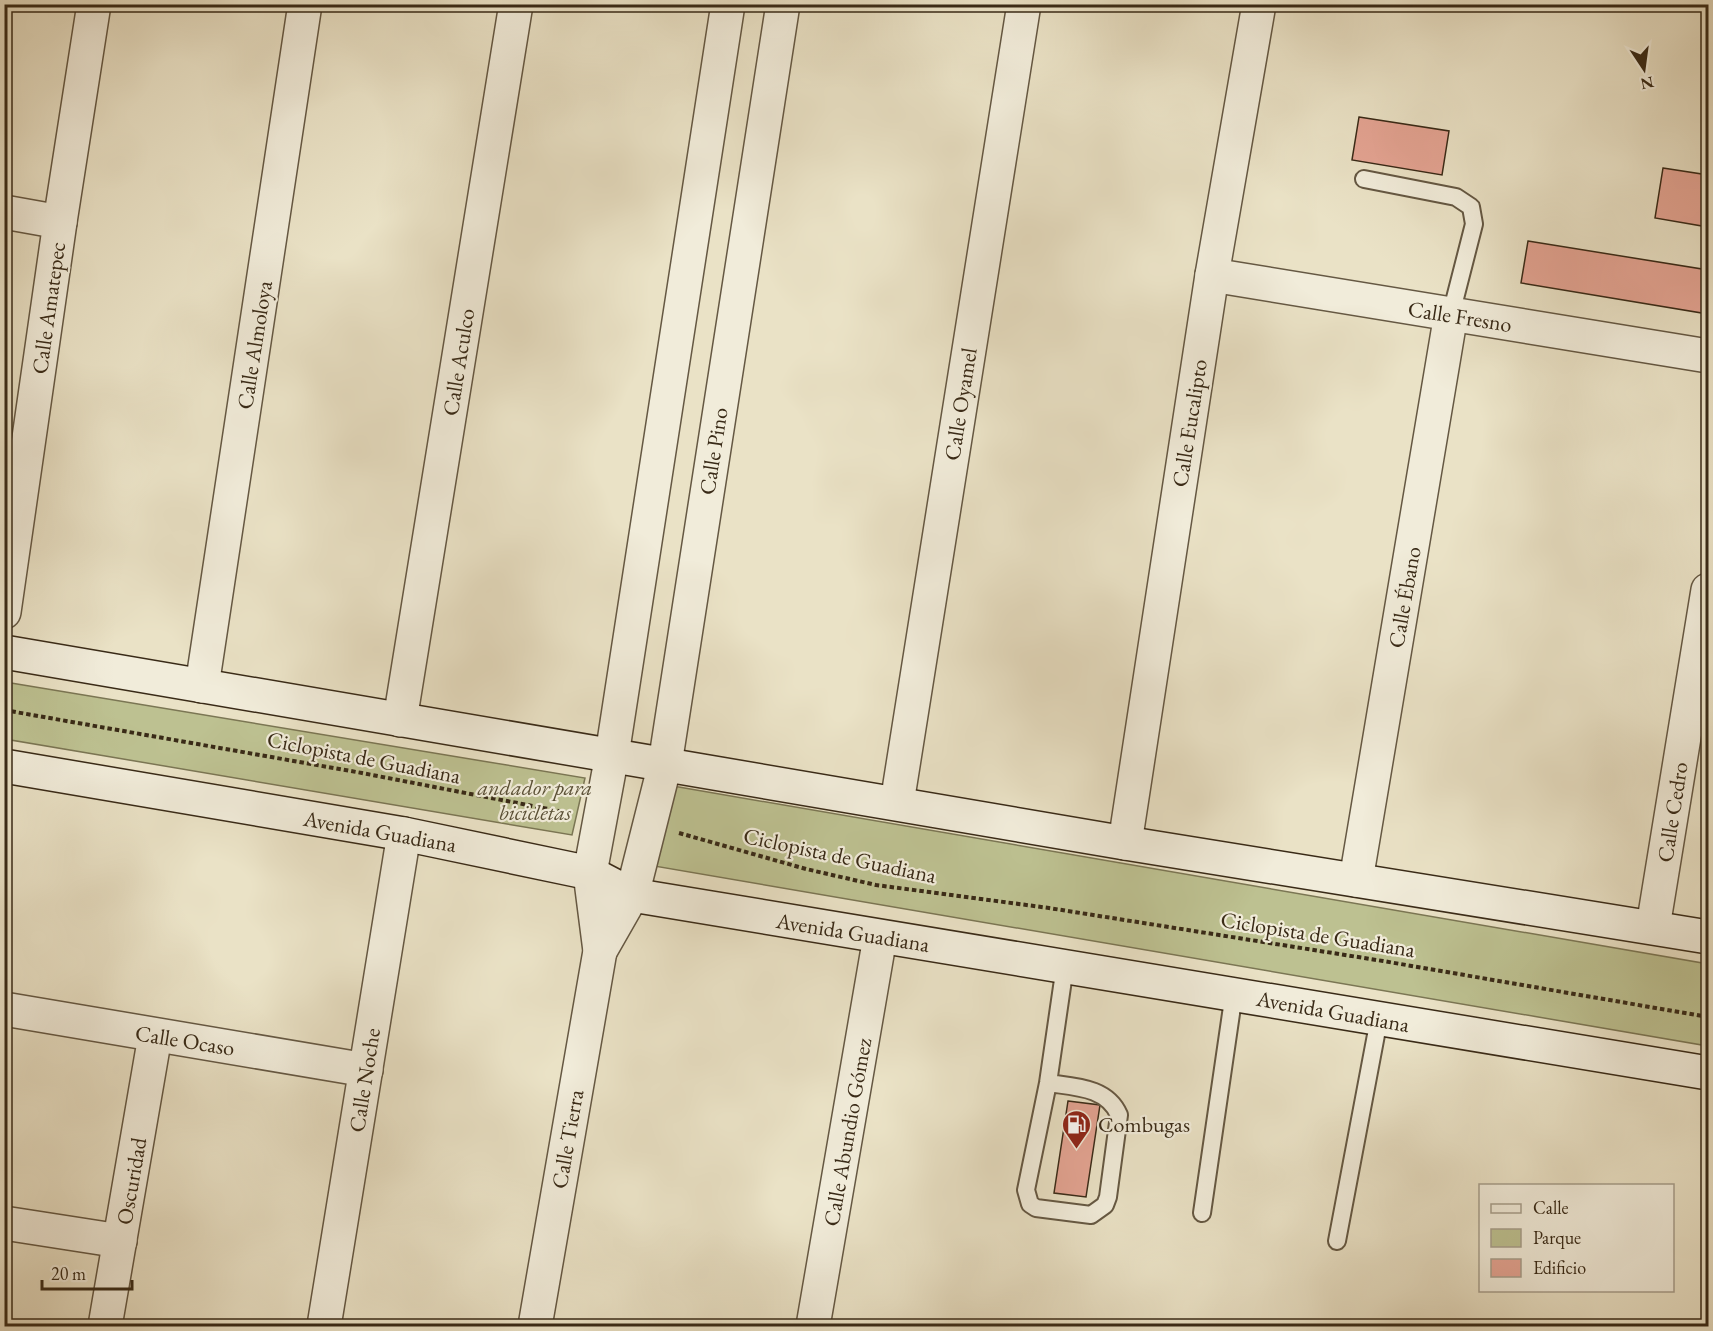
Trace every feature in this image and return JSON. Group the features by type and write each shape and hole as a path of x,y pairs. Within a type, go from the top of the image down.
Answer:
{"street":[{"name":"Calle Amatepec","path":"4,612 18,430 60,222 94,4"},
{"name":"Calle Almoloya","path":"202,686 305,4"},
{"name":"Calle Aculco","path":"400,720 516,4"},
{"path":"590,873 612,755 728,4"},
{"name":"Calle Pino","path":"632,895 665,764 783,4"},
{"name":"Calle Oyamel","path":"897,803 1023,4"},
{"name":"Calle Eucalipto","path":"1125,843 1212,275 1259,4"},
{"path":"4,212 60,222"},
{"name":"Calle Fresno","path":"1212,275 1708,356"},
{"name":"Calle Ébano","path":"1356,880 1451,314"},
{"name":"Calle Cedro","path":"1653,927 1708,590"},
{"path":"4,652 1125,843 1708,937"},
{"name":"Avenida Guadiana","path":"4,766 404,834 590,873 632,895 1708,1073"},
{"name":"Calle Noche","path":"324,1326 404,834"},
{"name":"Calle Tierra","path":"535,1326 600,951 590,873"},
{"name":"Calle Tierra","path":"600,951 632,895"},
{"name":"Calle Abundio Gómez","path":"813,1326 880,936"},
{"name":"Calle Ocaso","path":"4,1009 366,1070"},
{"name":"Oscuridad","path":"105,1326 155,1036"},
{"path":"4,1223 120,1241"}],"lane":[{"path":"1364,179 1456,197 1471,207 1474,224 1451,314"},
{"path":"1048,1083 1094,1090 1116,1108 1119,1115 1108,1197 1105,1205 1091,1215 1036,1208 1026,1190 1048,1083 1065,966"},
{"path":"1202,1213 1234,993"},
{"path":"1337,1241 1379,1019"}],"path":[{"name":"Ciclopista de Guadiana","path":"4,710 351,771 600,819"},
{"name":"Ciclopista de Guadiana","path":"648,828 677,833 806,869 876,885 1049,908 1383,960 1708,1017"}],"green space":[{"name":"andador para bicicletas","path":"5,682 585,778 572,835 5,739"},
{"path":"673,786 1708,964 1708,1046 654,866"}],"building":[{"path":"1359,117 1449,131 1442,175 1352,160"},
{"path":"1663,168 1708,175 1708,227 1655,218"},
{"path":"1528,241 1708,270 1708,314 1521,283"},
{"name":"Combugas","path":"1068,1101 1100,1105 1086,1197 1054,1193"}],"place":[{"name":"Combugas","path":"1077,1150"}]}
